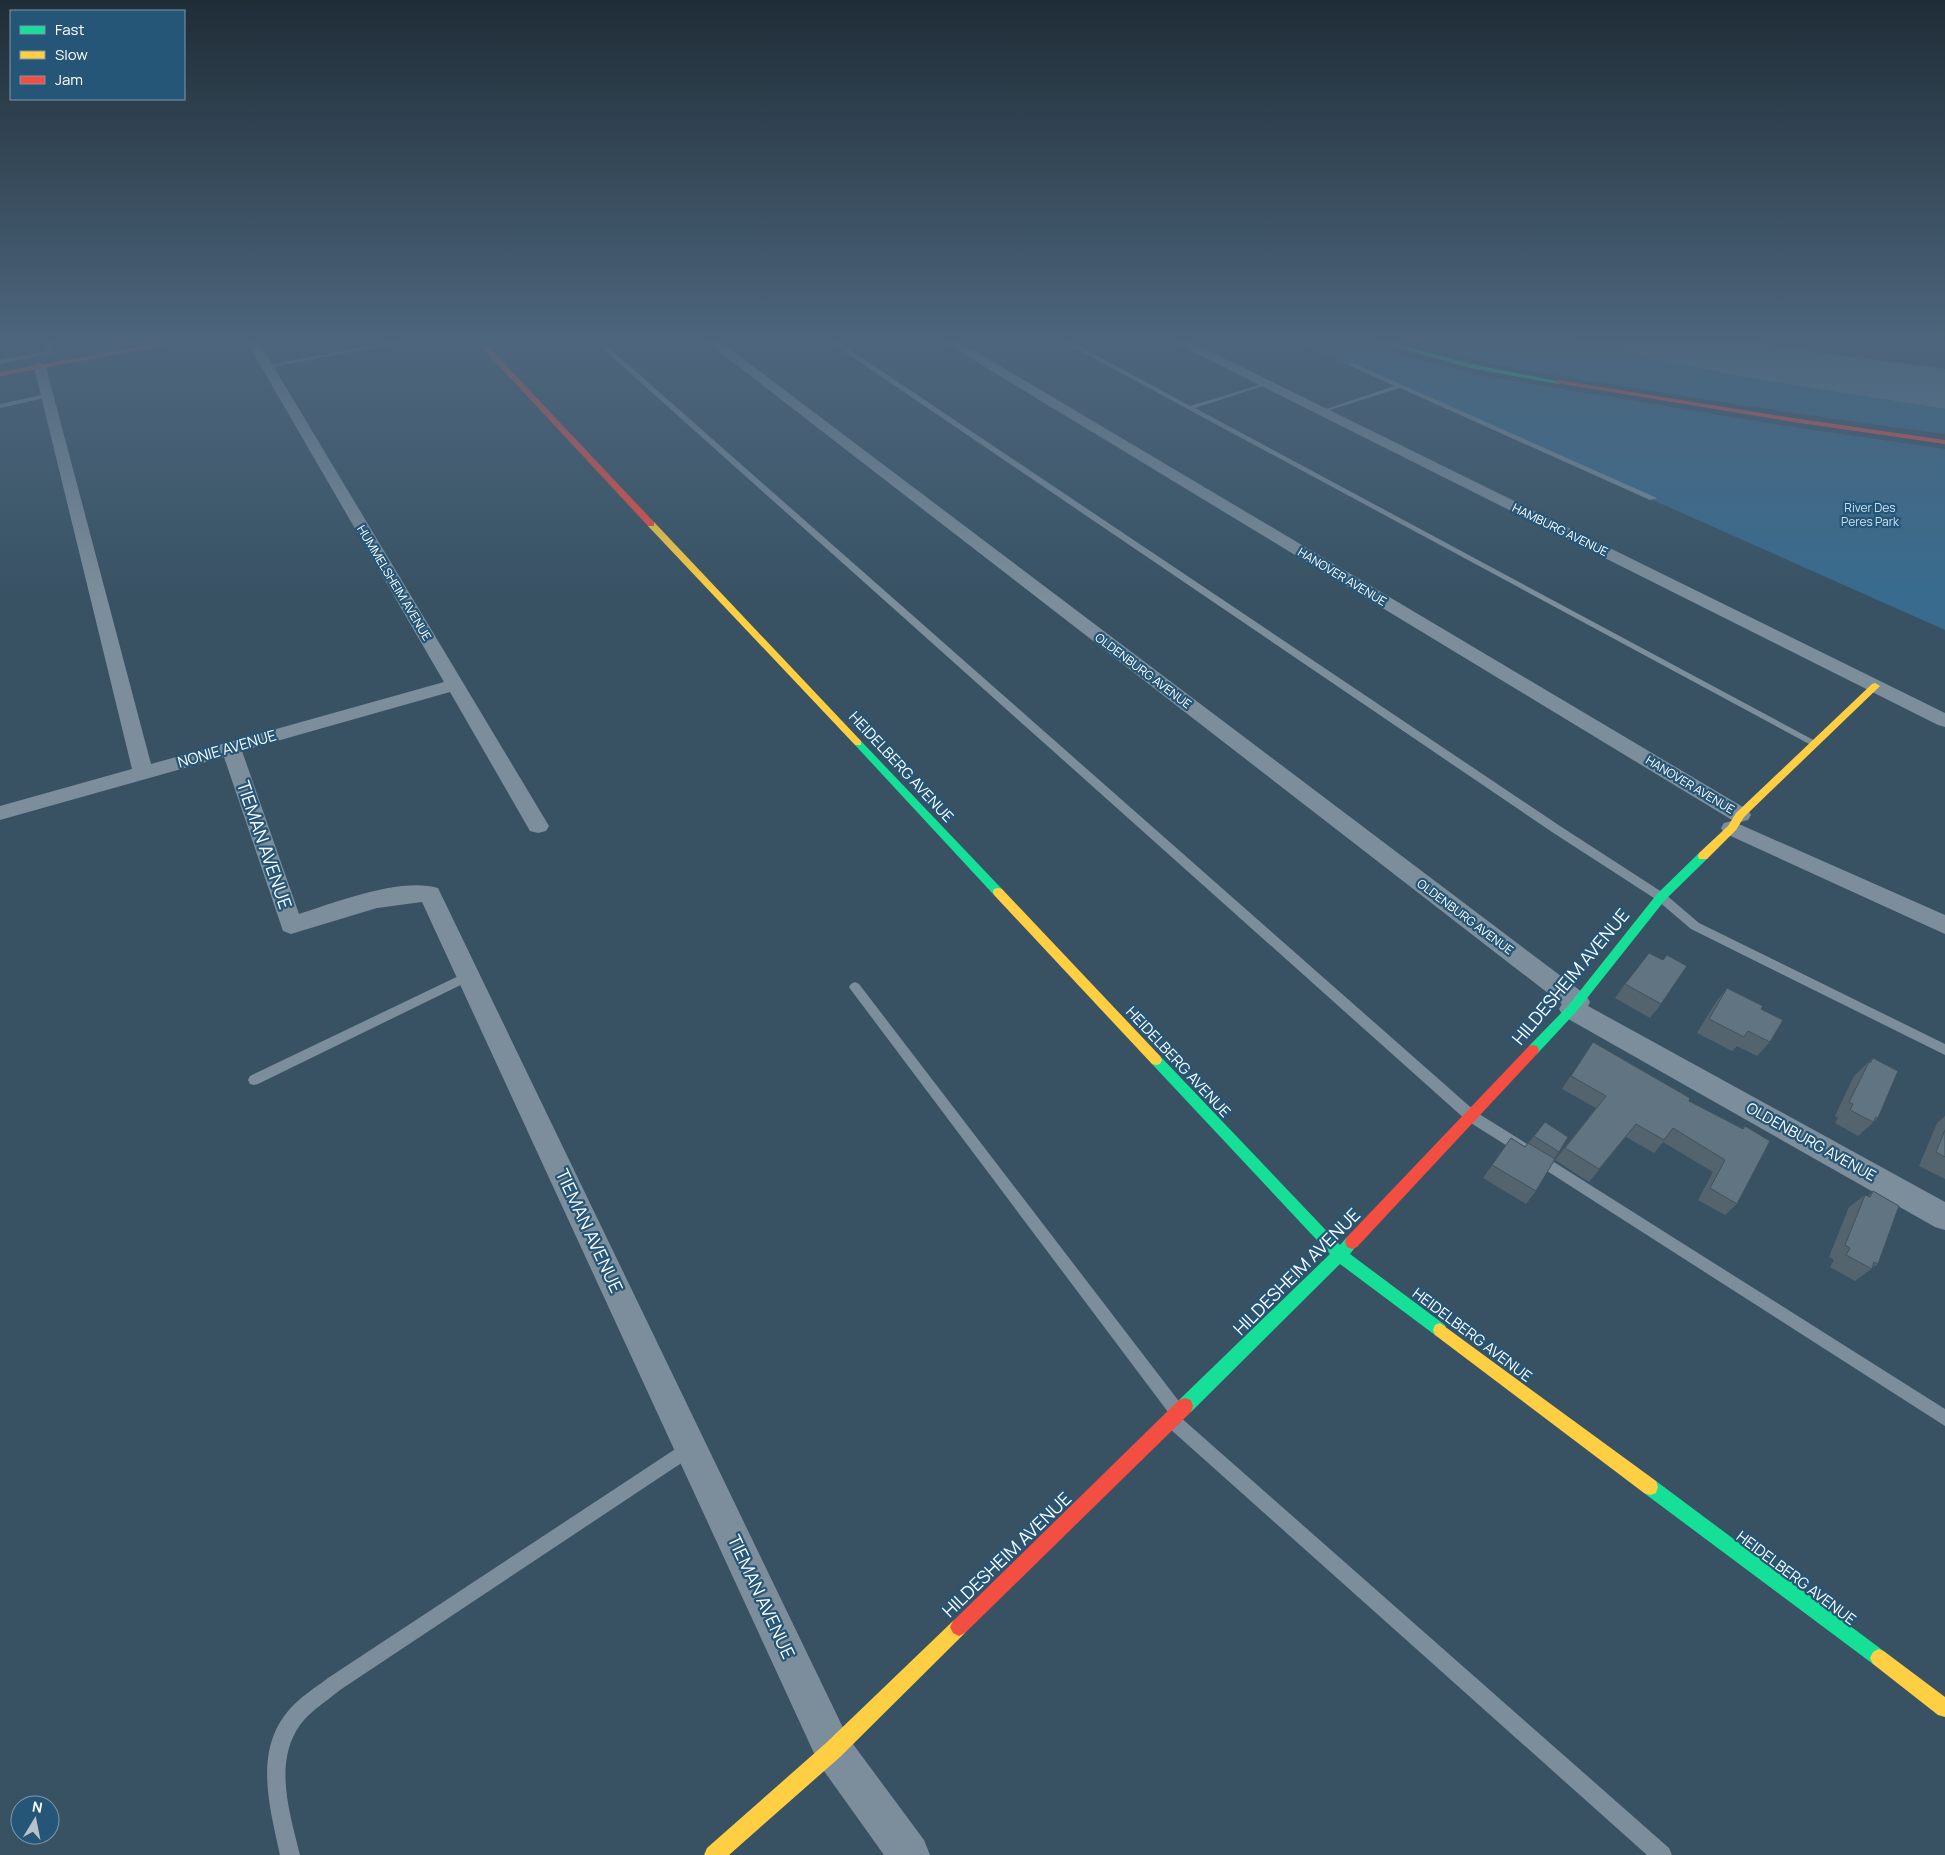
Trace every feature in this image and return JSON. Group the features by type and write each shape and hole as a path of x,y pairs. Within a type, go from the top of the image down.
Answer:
{"street":[{"path":"55,426 143,774"},
{"name":"HUMMELSHEIM AVENUE","path":"301,426 538,826"},
{"name":"HEIDELBERG AVENUE","path":"558,426 1340,1255 1945,1708"},
{"name":"OLDENBURG AVENUE","path":"821,426 1574,1006 1945,1217"},
{"name":"HANOVER AVENUE","path":"1086,426 1736,821 1945,925"},
{"name":"HAMBURG AVENUE","path":"1349,426 1945,721"},
{"path":"1832,426 1945,442"},
{"name":"NONIE AVENUE","path":"0,814 454,685"},
{"name":"HILDESHEIM AVENUE","path":"714,1855 833,1750 1340,1255 1574,1006 1661,897 1814,743 1875,686"},
{"name":"TIEMAN AVENUE","path":"231,748 291,925 382,897 408,893 430,894 833,1750 909,1855"}],"lane":[{"path":"692,426 1471,1116 1945,1418"},
{"path":"956,426 1548,824 1661,897 1695,926 1945,1050"},
{"path":"1222,426 1814,743"},
{"path":"1489,426 1653,498"},
{"path":"254,1080 469,976"},
{"path":"855,987 1175,1416 1662,1855"},
{"path":"290,1855 276,1788 278,1750 294,1718 334,1684 691,1447"}],"green space":[{"name":"River Des Peres Park","path":"1486,426 1783,426 1945,449 1945,630"},
{"path":"1882,426 1945,426 1945,434"}],"building":[{"path":"1649,953 1663,960 1667,955 1687,966 1661,1004 1625,984"},
{"path":"1727,988 1763,1006 1761,1009 1783,1020 1770,1042 1748,1031 1744,1037 1709,1019"},
{"path":"1593,1042 1690,1098 1689,1101 1743,1129 1745,1126 1770,1141 1737,1204 1710,1188 1725,1160 1673,1128 1664,1140 1636,1124 1599,1169 1565,1148 1606,1096 1571,1076"},
{"path":"1873,1058 1898,1071 1878,1118 1876,1117 1873,1122 1850,1110 1853,1104 1849,1102 1869,1062"},
{"path":"1545,1122 1568,1137 1559,1152 1534,1136"},
{"path":"1945,1130 1945,1157 1936,1152"},
{"path":"1511,1138 1525,1147 1528,1143 1555,1159 1536,1191 1492,1165"},
{"path":"1873,1191 1899,1206 1878,1264 1874,1262 1872,1269 1846,1255 1850,1248 1845,1245 1865,1195 1870,1197"}],"traffic: fast":[{"path":"858,743 998,892"},
{"path":"1533,1050 1572,1009 1661,897 1703,856"},
{"path":"1156,1060 1340,1255 1440,1330"},
{"path":"1185,1406 1352,1242"},
{"path":"1650,1487 1879,1658"}],"traffic: slow":[{"path":"651,524 858,743"},
{"path":"1703,856 1732,828 1740,815 1875,686"},
{"path":"998,892 1156,1060"},
{"path":"1440,1330 1650,1487"},
{"path":"714,1855 833,1750 959,1627"},
{"path":"1879,1658 1945,1708"}],"traffic: jam":[{"path":"558,426 651,524"},
{"path":"1831,426 1945,442"},
{"path":"1352,1242 1533,1050"},
{"path":"959,1627 1185,1406"}]}
